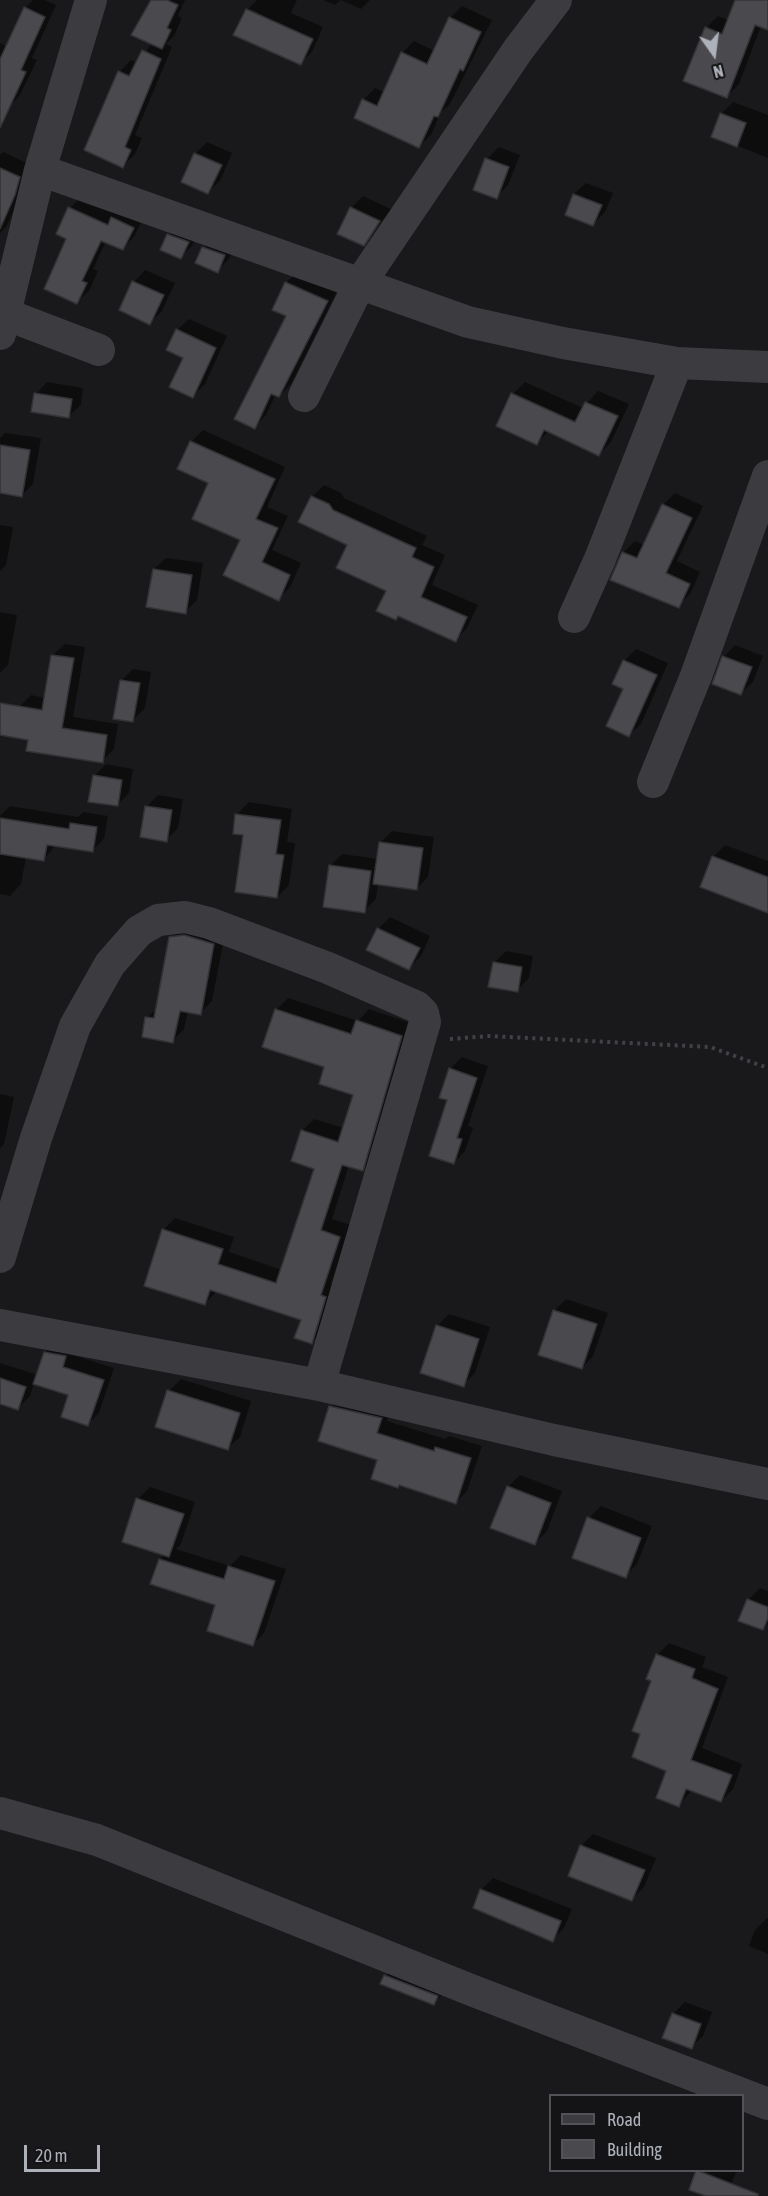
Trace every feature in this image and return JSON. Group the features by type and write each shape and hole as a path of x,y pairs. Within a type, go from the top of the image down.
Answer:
{"street":[{"path":"91,0 40,170 2,320 99,350"},
{"path":"304,396 359,285 518,50 556,0"},
{"path":"40,170 468,322 563,344 676,363 768,368"},
{"path":"574,617 600,559 676,363"},
{"path":"654,782 696,676 768,476"},
{"path":"0,1257 75,1026 110,964 139,931 158,920 184,917 209,923 328,968 417,1007 423,1013 425,1022 422,1040 319,1385"},
{"path":"0,1325 319,1385 554,1440 768,1484"},
{"path":"0,1813 97,1840 471,1990 742,2094"},
{"path":"744,2095 768,2104"}],"path":[{"path":"422,1040 489,1036 710,1047 768,1068"}],"building":[{"path":"151,0 167,0 178,5 167,28 171,30 162,49 131,35"},
{"path":"735,0 768,0 768,30 755,25 727,98 683,81 705,27 722,34"},
{"path":"24,7 45,17 21,70 26,72 0,128 0,59"},
{"path":"246,9 313,39 301,65 233,35"},
{"path":"449,17 481,32 463,71 460,69 438,117 434,116 419,148 354,118 362,99 377,106 401,52 427,64"},
{"path":"142,50 161,59 125,147 131,150 123,168 84,150 118,71 129,76"},
{"path":"720,113 746,123 737,147 711,137"},
{"path":"194,153 222,165 208,194 181,182"},
{"path":"485,158 509,167 497,199 473,190"},
{"path":"0,168 20,177 0,229"},
{"path":"573,194 602,205 593,226 565,215"},
{"path":"68,207 108,225 111,217 134,228 123,250 101,241 82,281 87,283 77,304 44,289 66,239 56,234"},
{"path":"350,207 380,221 364,246 337,234"},
{"path":"167,234 189,242 181,259 160,250"},
{"path":"202,247 225,255 218,273 195,263"},
{"path":"132,281 164,295 150,325 119,310"},
{"path":"285,282 328,301 279,397 271,394 255,429 234,419 286,316 272,310"},
{"path":"176,329 216,348 193,398 169,387 183,358 166,350"},
{"path":"34,393 72,399 69,418 31,412"},
{"path":"511,393 575,422 585,402 618,416 599,456 544,430 537,445 496,426"},
{"path":"190,441 275,479 256,519 278,528 262,562 290,575 279,601 223,575 240,540 192,519 208,483 177,469"},
{"path":"0,445 30,450 22,497 0,493"},
{"path":"311,496 329,504 333,510 416,548 412,557 434,567 421,597 467,617 456,642 398,616 396,620 376,611 386,591 336,568 347,545 298,522"},
{"path":"662,504 692,518 666,573 690,584 679,608 610,580 622,552 637,558"},
{"path":"153,569 192,575 186,614 146,607"},
{"path":"51,655 74,658 62,728 107,735 103,763 26,751 28,740 0,735 0,703 42,710"},
{"path":"722,656 752,667 741,695 712,684"},
{"path":"623,660 657,675 629,737 606,726 623,689 612,684"},
{"path":"120,680 140,683 133,722 113,719"},
{"path":"93,775 122,780 118,806 88,802"},
{"path":"145,806 172,810 167,842 140,837"},
{"path":"235,814 281,820 276,854 284,855 277,898 235,892 243,835 233,834"},
{"path":"0,818 69,829 70,823 97,827 93,852 47,845 44,861 0,854"},
{"path":"379,842 423,848 417,890 373,884"},
{"path":"712,856 768,877 768,913 700,887"},
{"path":"329,865 371,871 365,913 323,907"},
{"path":"377,928 420,948 409,970 366,950"},
{"path":"184,935 214,944 201,1015 180,1011 173,1043 142,1037 145,1017 154,1018 169,937"},
{"path":"493,962 522,967 518,992 488,987"},
{"path":"275,1009 351,1034 356,1020 402,1036 363,1171 342,1165 321,1230 340,1237 321,1295 326,1297 312,1344 294,1338 301,1320 210,1290 205,1305 144,1286 162,1229 223,1249 218,1264 276,1283 314,1169 291,1161 301,1130 338,1142 353,1095 319,1084 324,1067 262,1047"},
{"path":"449,1068 477,1078 457,1138 462,1139 454,1164 429,1156 447,1100 439,1098"},
{"path":"553,1310 597,1324 582,1369 538,1355"},
{"path":"436,1325 479,1339 464,1387 420,1373"},
{"path":"44,1352 66,1356 63,1367 104,1380 88,1426 61,1417 68,1395 33,1384"},
{"path":"0,1378 26,1387 18,1410 0,1404"},
{"path":"167,1390 240,1413 228,1450 155,1427"},
{"path":"329,1406 382,1418 377,1433 434,1451 435,1447 471,1458 456,1504 399,1485 398,1488 371,1479 377,1460 318,1441"},
{"path":"507,1486 551,1503 535,1545 490,1528"},
{"path":"136,1498 184,1514 169,1557 122,1542"},
{"path":"587,1517 641,1538 626,1578 572,1558"},
{"path":"159,1559 224,1579 228,1566 275,1581 253,1646 207,1631 215,1605 150,1584"},
{"path":"747,1599 768,1607 768,1618 763,1630 738,1621"},
{"path":"656,1654 695,1669 692,1678 718,1689 691,1760 732,1775 721,1802 686,1789 679,1807 656,1798 666,1771 632,1757 640,1734 632,1731 651,1681 646,1679"},
{"path":"580,1845 645,1870 632,1901 568,1876"},
{"path":"480,1889 561,1921 553,1942 473,1908"},
{"path":"384,1975 438,1996 434,2005 380,1984"},
{"path":"672,2013 701,2024 692,2049 662,2038"},
{"path":"695,2172 701,2172 758,2194 758,2196 706,2196 689,2190"}]}
